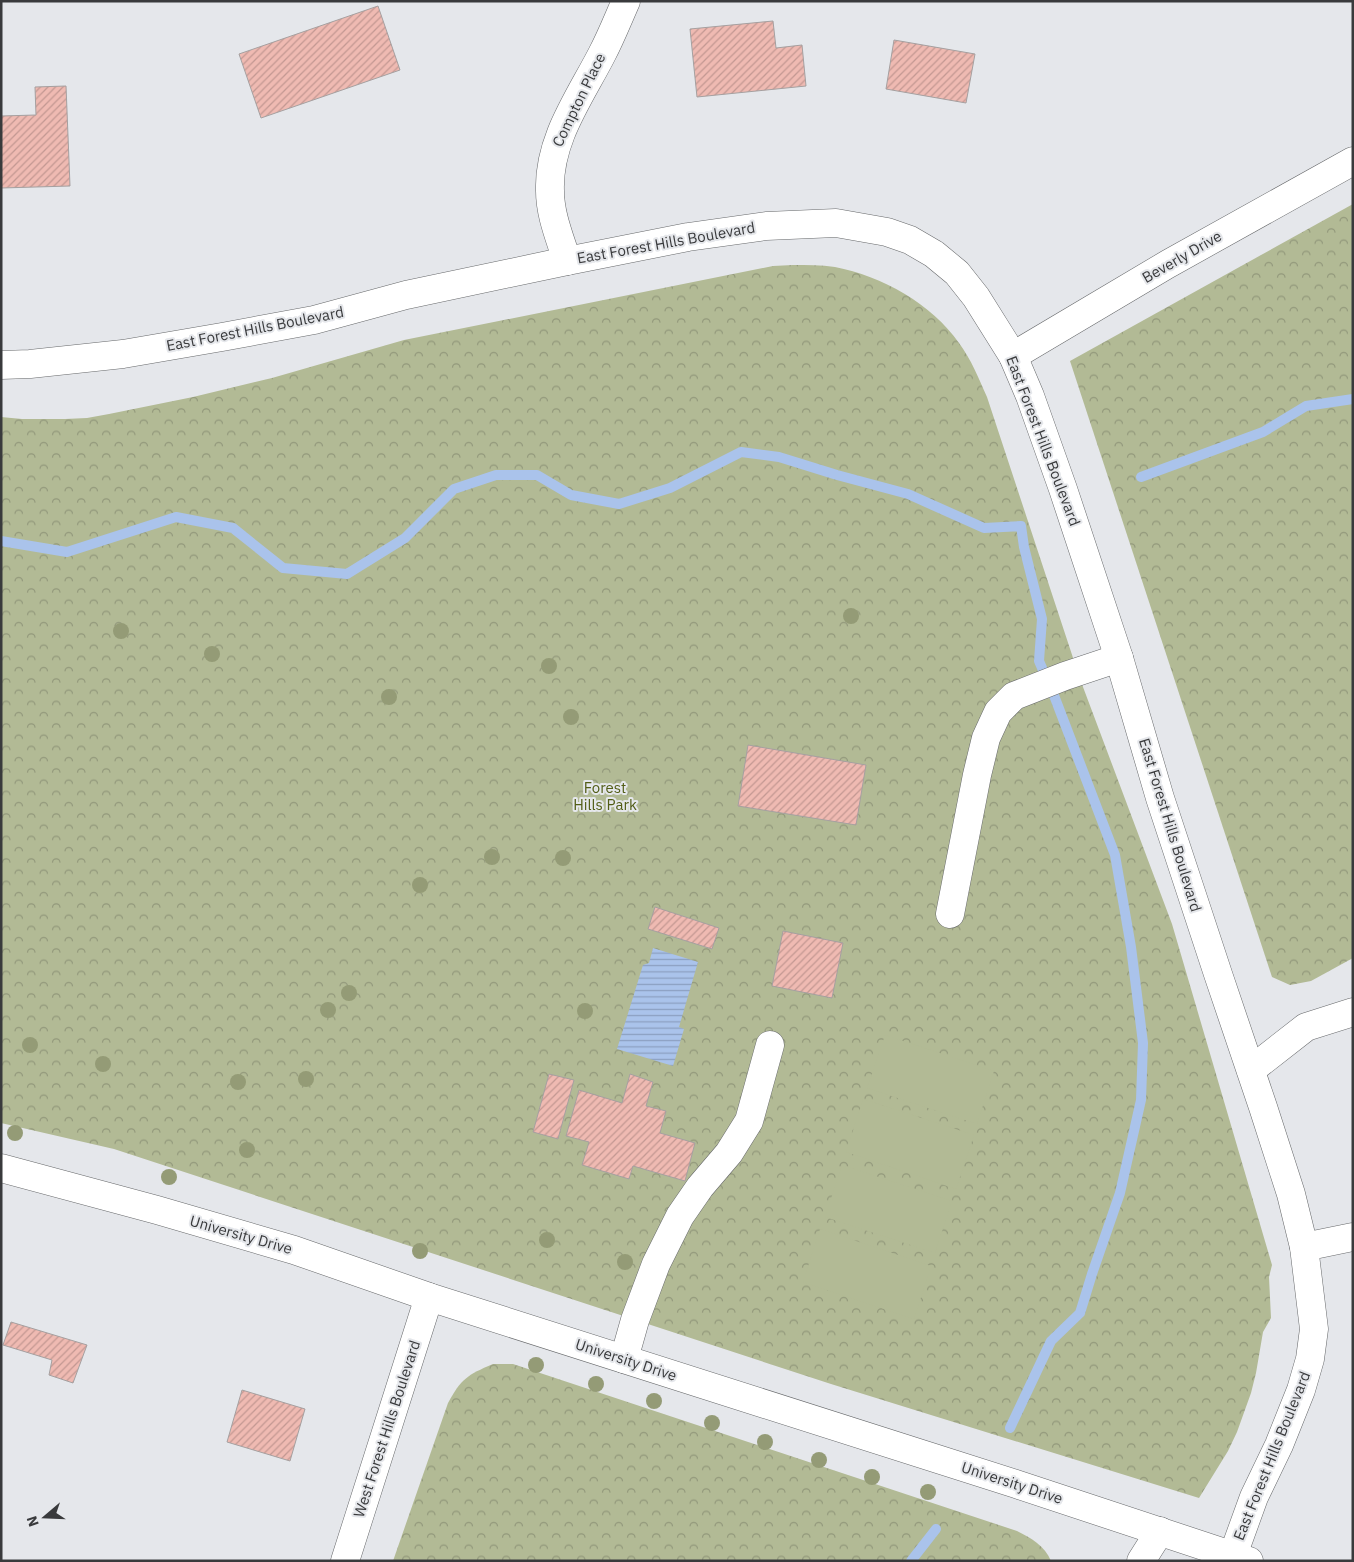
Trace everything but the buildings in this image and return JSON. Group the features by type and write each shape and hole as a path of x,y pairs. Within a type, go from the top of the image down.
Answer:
{"street":[{"name":"Compton Place","path":"567,261 554,219 550,191 552,160 559,135 604,51 626,1"},
{"name":"Beverly Drive","path":"1013,356 1168,264 1353,161"},
{"name":"East Forest Hills Boulevard","path":"1,365 30,364 123,354 296,324 406,295 567,261 688,237 766,226 836,223 887,232 910,240 934,254 957,273 976,297 1013,356 1030,396 1119,658 1160,798 1291,1194 1304,1247 1314,1329 1310,1359 1301,1390 1279,1444 1254,1497 1241,1558"},
{"path":"950,914 977,775 986,738 998,712 1014,696 1119,658"},
{"path":"1251,1070 1306,1028 1353,1012"},
{"path":"624,1359 635,1320 656,1264 680,1216 700,1187 729,1153 749,1121 770,1045"},
{"name":"University Drive","path":"1,1168 294,1250 429,1297 1241,1558"},
{"path":"1304,1247 1353,1237"},
{"name":"West Forest Hills Boulevard","path":"345,1561 429,1297"},
{"path":"1141,1561 1160,1531"}],"green space":[{"path":"1353,204 1353,958 1311,981 1290,985 1272,977 1070,361"},
{"name":"Forest Hills Park","path":"773,266 835,267 853,271 888,285 920,304 935,316 948,329 967,356 987,397 1080,679 1172,924 1272,1265 1269,1277 1271,1318 1263,1332 1251,1393 1228,1451 1199,1498 831,1384 114,1149 1,1123 1,417 65,419 109,414 193,397 272,378 404,340"},
{"path":"885,1035 994,1071 977,1124 867,1088"},
{"path":"863,1099 974,1135 956,1189 846,1152"},
{"path":"842,1165 952,1201 935,1253 825,1217"},
{"path":"820,1229 931,1266 914,1319 803,1282"},
{"path":"493,1364 513,1364 1017,1531 1041,1547 1051,1561 393,1561 448,1403 461,1383 477,1371"}],"water":[{"path":"653,948 698,962 679,1027 684,1029 673,1066 617,1049 643,965 649,963"}],"waterway":[{"path":"1141,477 1263,432 1306,406 1353,399"},
{"path":"1,541 67,552 176,517 233,528 283,568 347,574 405,538 454,489 496,475 537,475 571,495 619,504 670,488 741,452 779,457 908,494 984,528 1021,526 1024,547 1042,619 1039,661 1115,855 1131,947 1143,1043 1141,1100 1120,1193 1080,1313 1051,1341 1010,1428"},
{"path":"911,1561 936,1529"}]}
